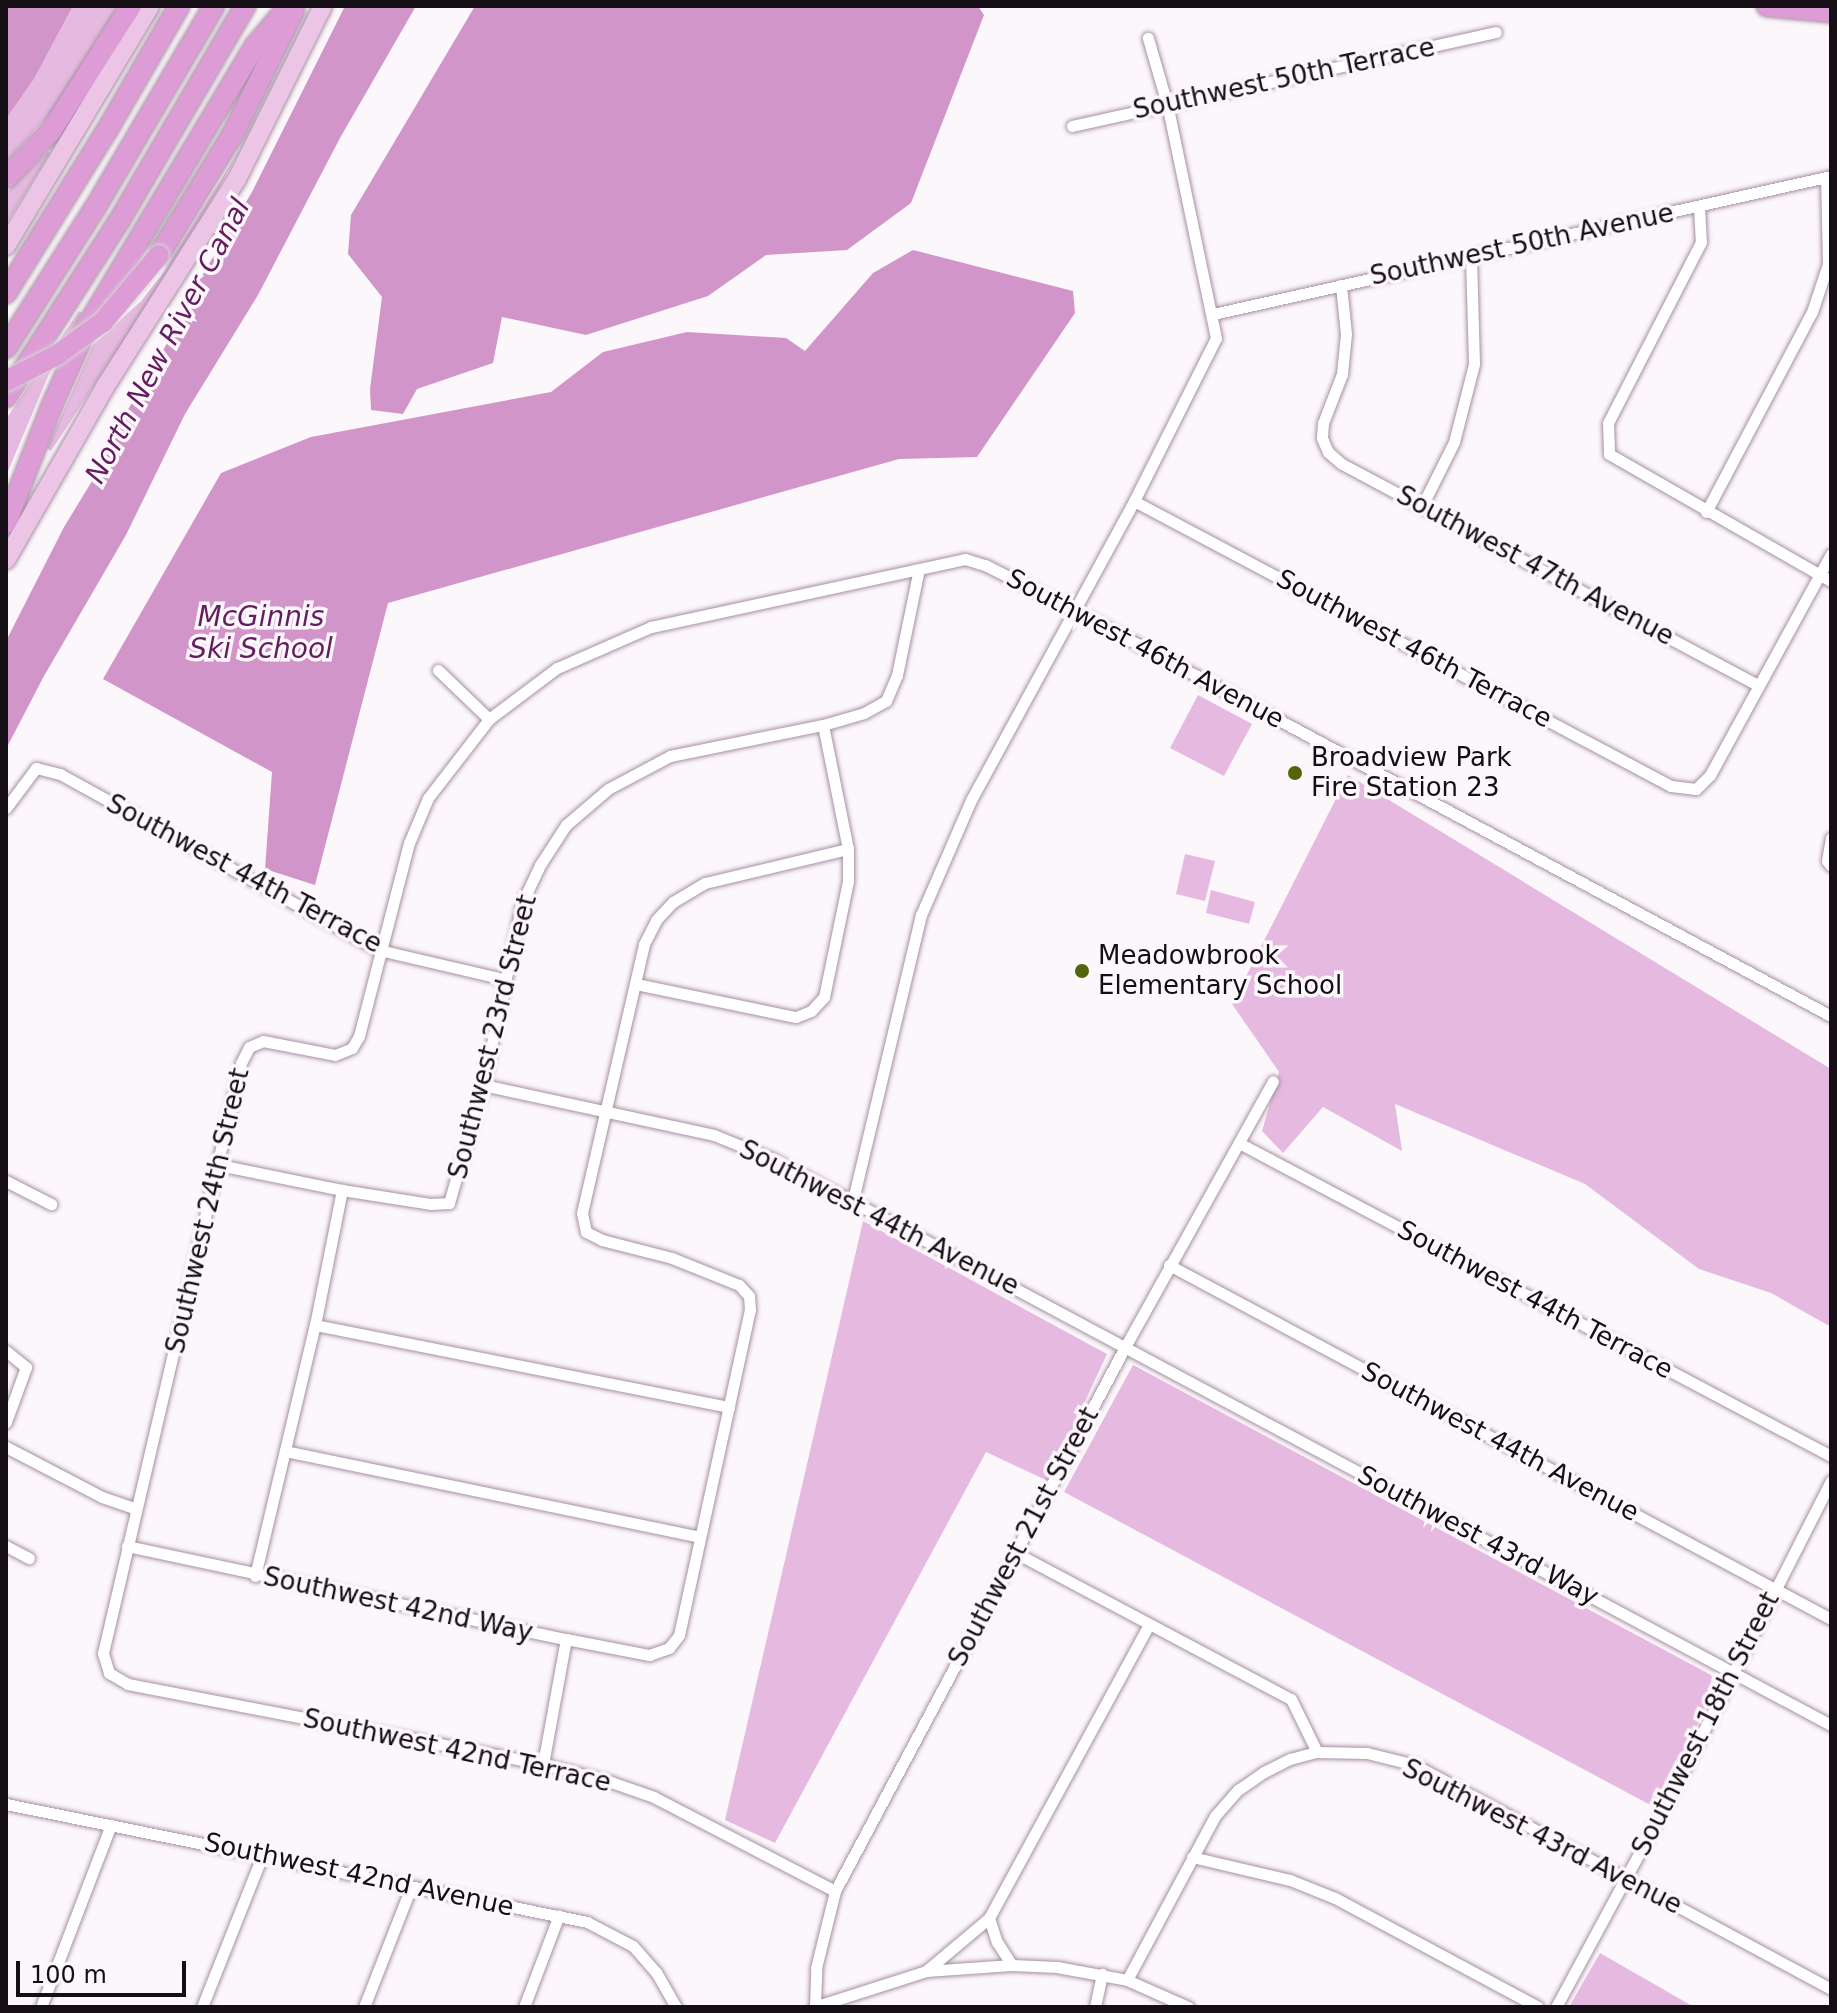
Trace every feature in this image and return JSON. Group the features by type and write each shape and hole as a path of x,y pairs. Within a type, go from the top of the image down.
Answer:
{"highway":[{"path":"6,178 51,131 131,6"},
{"path":"6,293 106,132 179,6"},
{"path":"6,348 103,195 214,6"},
{"path":"6,397 135,194 245,6"},
{"path":"6,523 37,441 88,325 255,46 289,6"},
{"path":"6,381 57,355 103,322 159,255 233,134 297,6"},
{"path":"1767,6 1831,12"}],"main road":[{"path":"6,246 150,6"},
{"path":"6,560 105,387 223,203 276,106 323,6"}],"street":[{"name":"Southwest 50th Terrace","path":"1072,126 1496,32"},
{"path":"853,1200 921,915 971,800 1134,501 1216,338 1167,104 1148,38"},
{"path":"1706,512 1812,312 1828,264 1828,176"},
{"name":"Southwest 50th Avenue","path":"1213,314 1828,176"},
{"path":"1699,206 1701,242 1608,423 1609,454 1825,578"},
{"path":"1423,504 1454,442 1474,364 1471,257"},
{"name":"Southwest 47th Avenue","path":"1341,285 1346,334 1342,374 1323,423 1322,438 1328,452 1342,464 1423,504 1758,685"},
{"name":"Southwest 46th Terrace","path":"1134,501 1671,786 1696,789 1710,775 1758,685"},
{"path":"1758,685 1825,578 1831,554"},
{"name":"Southwest 46th Avenue","path":"919,569 955,559 975,562 1074,610 1831,1016"},
{"name":"Southwest 24th Street","path":"109,1673 103,1653 241,1063 249,1047 263,1041 335,1055 352,1048 359,1036 409,843 428,798 489,719 557,668 598,647 651,627 919,569"},
{"name":"Southwest 23rd Street","path":"342,1190 430,1204 449,1203 483,1085 522,903 540,865 566,825 608,789 670,756 823,725 864,713 886,701 897,675 919,569"},
{"path":"438,670 489,719"},
{"path":"636,984 796,1017 811,1011 824,997 848,881 848,849 823,725"},
{"name":"Southwest 44th Terrace","path":"6,808 36,768 60,774 379,950 504,979"},
{"path":"1829,864 1831,838"},
{"path":"285,1451 699,1537 750,1310 749,1296 739,1285 672,1258 602,1240 586,1232 582,1213 644,944 656,920 673,902 705,883 848,849"},
{"name":"Southwest 21st Street","path":"815,2007 816,1968 835,1891 1169,1265 1273,1081"},
{"name":"Southwest 44th Avenue","path":"483,1085 714,1135 853,1200 1125,1347"},
{"name":"Southwest 44th Terrace","path":"1239,1143 1831,1456"},
{"path":"219,1165 342,1190 315,1325 255,1576"},
{"path":"6,1181 51,1204"},
{"name":"Southwest 44th Avenue","path":"1169,1265 1831,1619"},
{"path":"315,1325 729,1407"},
{"name":"Southwest 43rd Way","path":"1125,1347 1831,1725"},
{"path":"6,1351 26,1367 6,1422"},
{"path":"6,1447 102,1497 136,1509"},
{"name":"Southwest 18th Street","path":"1556,2007 1626,1879 1831,1481"},
{"name":"Southwest 42nd Way","path":"127,1546 255,1576 649,1655 669,1648 679,1635 699,1537"},
{"path":"6,1546 29,1558"},
{"path":"1016,1553 1291,1699 1317,1752 1290,1759 1238,1790 1215,1816 1127,1980"},
{"path":"926,1971 989,1918 1149,1625"},
{"path":"543,1764 566,1639"},
{"name":"Southwest 42nd Terrace","path":"109,1673 128,1684 543,1764 654,1797 835,1891"},
{"name":"Southwest 43rd Avenue","path":"1317,1752 1367,1753 1415,1765 1831,1989"},
{"name":"Southwest 42nd Avenue","path":"6,1804 587,1922 633,1946 656,1972 676,2007"},
{"path":"41,2007 111,1825"},
{"path":"202,2007 263,1854"},
{"path":"1192,1857 1290,1880 1335,1898 1538,2007"},
{"path":"364,2007 411,1887"},
{"path":"524,2007 559,1915"},
{"path":"989,1918 997,1942 1012,1965"},
{"path":"815,2007 926,1971 1012,1965 1102,1974 1127,1980 1188,2007"},
{"path":"1095,2007 1102,1974"}],"shaded area":[{"path":"73,6 118,6 53,111 6,162 6,119 34,79"},
{"path":"240,149 160,285 51,451 47,448 93,345 141,301 160,277"},
{"path":"47,152 50,153 6,224 6,193"},
{"path":"79,311 82,313 49,374 6,476 6,419"},
{"path":"1198,695 1252,724 1224,776 1170,748"},
{"path":"1348,775 1831,1069 1831,1327 1771,1293 1699,1269 1585,1184 1395,1104 1402,1151 1323,1107 1283,1153 1262,1131 1279,1072 1232,1004"},
{"path":"1185,854 1215,861 1205,901 1176,894"},
{"path":"1211,890 1255,902 1249,924 1206,913"},
{"path":"863,1221 1107,1354 1048,1481 986,1452 775,1843 725,1820"},
{"path":"1133,1365 1711,1675 1715,1686 1658,1809 1064,1492"},
{"path":"1600,1953 1694,2007 1569,2007"}],"water":[{"path":"6,6 73,6 34,79 6,119"},
{"path":"345,6 416,6 340,138 258,295 185,414 126,535 44,676 6,749 6,641 64,527 103,463 120,423 182,318 188,299 252,192"},
{"path":"475,6 978,6 984,15 911,203 847,250 766,255 708,296 586,335 502,317 493,363 417,389 403,414 371,410 370,389 382,297 348,254 351,215"},
{"name":"McGinnis Ski School","path":"913,250 1073,291 1075,313 977,457 899,459 388,603 315,885 265,869 272,772 103,679 221,473 311,437 551,392 603,352 687,332 786,338 805,351 873,273"}],"place":[{"name":"Broadview Park Fire Station 23","path":"1295,773"},
{"name":"Meadowbrook Elementary School","path":"1082,971"}],"water label":[{"name":"North New River Canal","path":"168,341"}]}
